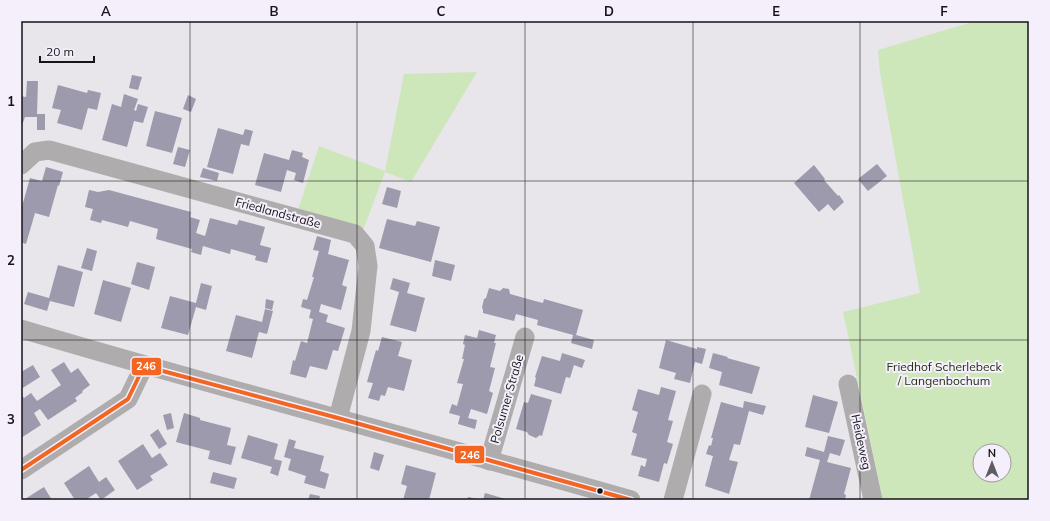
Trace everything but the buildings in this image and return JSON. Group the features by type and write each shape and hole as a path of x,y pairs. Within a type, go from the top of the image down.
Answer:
{"street":[{"name":"Friedlandstraße","path":"21,165 35,152 49,150 355,234 365,246 368,266 361,331 338,418"},
{"path":"21,329 144,366 338,418 631,500"},
{"name":"Polsumer Straße","path":"489,461 525,337"},
{"path":"21,470 128,399 144,366"},
{"name":"Heideweg","path":"848,384 873,500"},
{"path":"673,500 702,394"}],"green space":[{"name":"Friedhof Scherlebeck / Langenbochum","path":"976,21 1029,21 1029,500 883,500 843,312 920,293 880,73 878,50"},
{"path":"477,72 411,182 385,172 362,233 298,210 319,146 385,171 404,74"}],"transit line":[{"name":"246","path":"21,470 128,399 144,366 338,418 631,500"}]}
